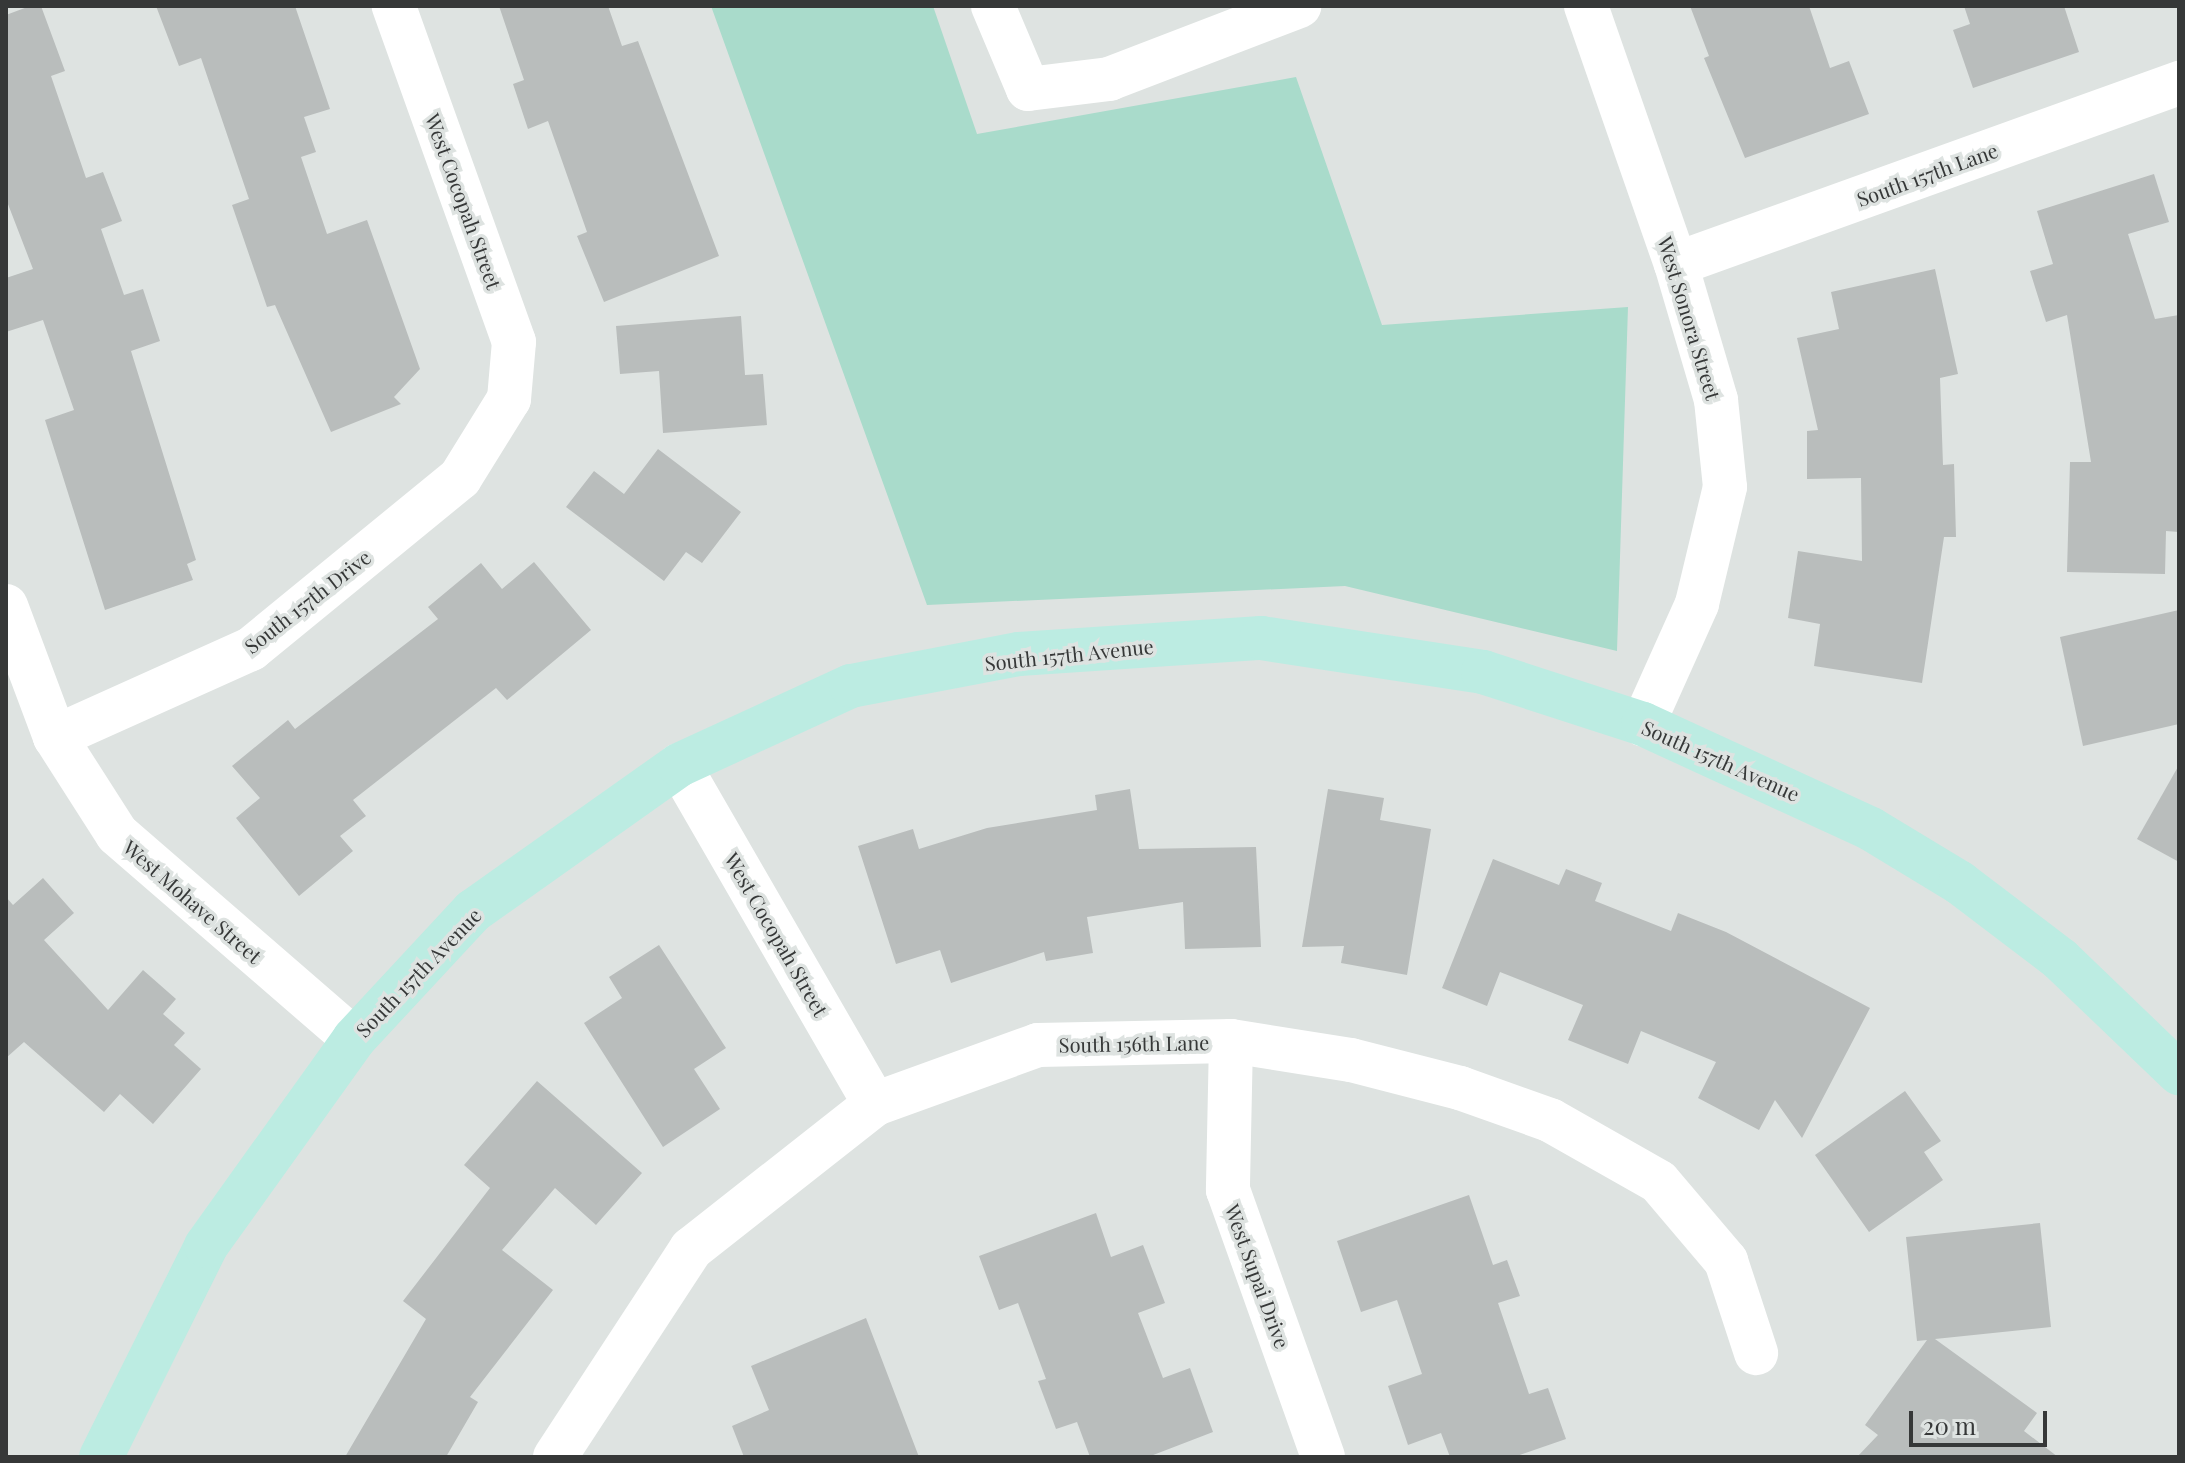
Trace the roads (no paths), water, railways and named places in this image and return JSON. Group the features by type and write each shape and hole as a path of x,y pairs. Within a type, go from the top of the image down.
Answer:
{"street":[{"name":"West Cocopah Street","path":"394,6 514,342 509,399"},
{"path":"993,6 1028,89 1109,79 1299,6"},
{"name":"West Sonora Street","path":"1586,6 1676,264 1716,400 1725,487 1697,604 1643,724"},
{"name":"South 157th Lane","path":"1676,264 2179,83"},
{"name":"South 157th Drive","path":"55,737 251,649 460,478 509,399"},
{"name":"West Mohave Street","path":"6,606 55,737 117,834 354,1039"},
{"name":"South 157th Avenue","path":"101,1457 206,1246 354,1039 473,911 679,765 851,686 1019,654 1261,638 1483,672 1643,724 1871,829 1960,883 2060,959 2179,1073"},
{"name":"West Cocopah Street","path":"679,765 875,1104"},
{"name":"South 156th Lane","path":"555,1457 691,1249 875,1104 1038,1045 1231,1041 1351,1060 1460,1088 1550,1120 1659,1182 1726,1261 1756,1353"},
{"name":"West Supai Drive","path":"1231,1041 1228,1190 1323,1457"}]}
